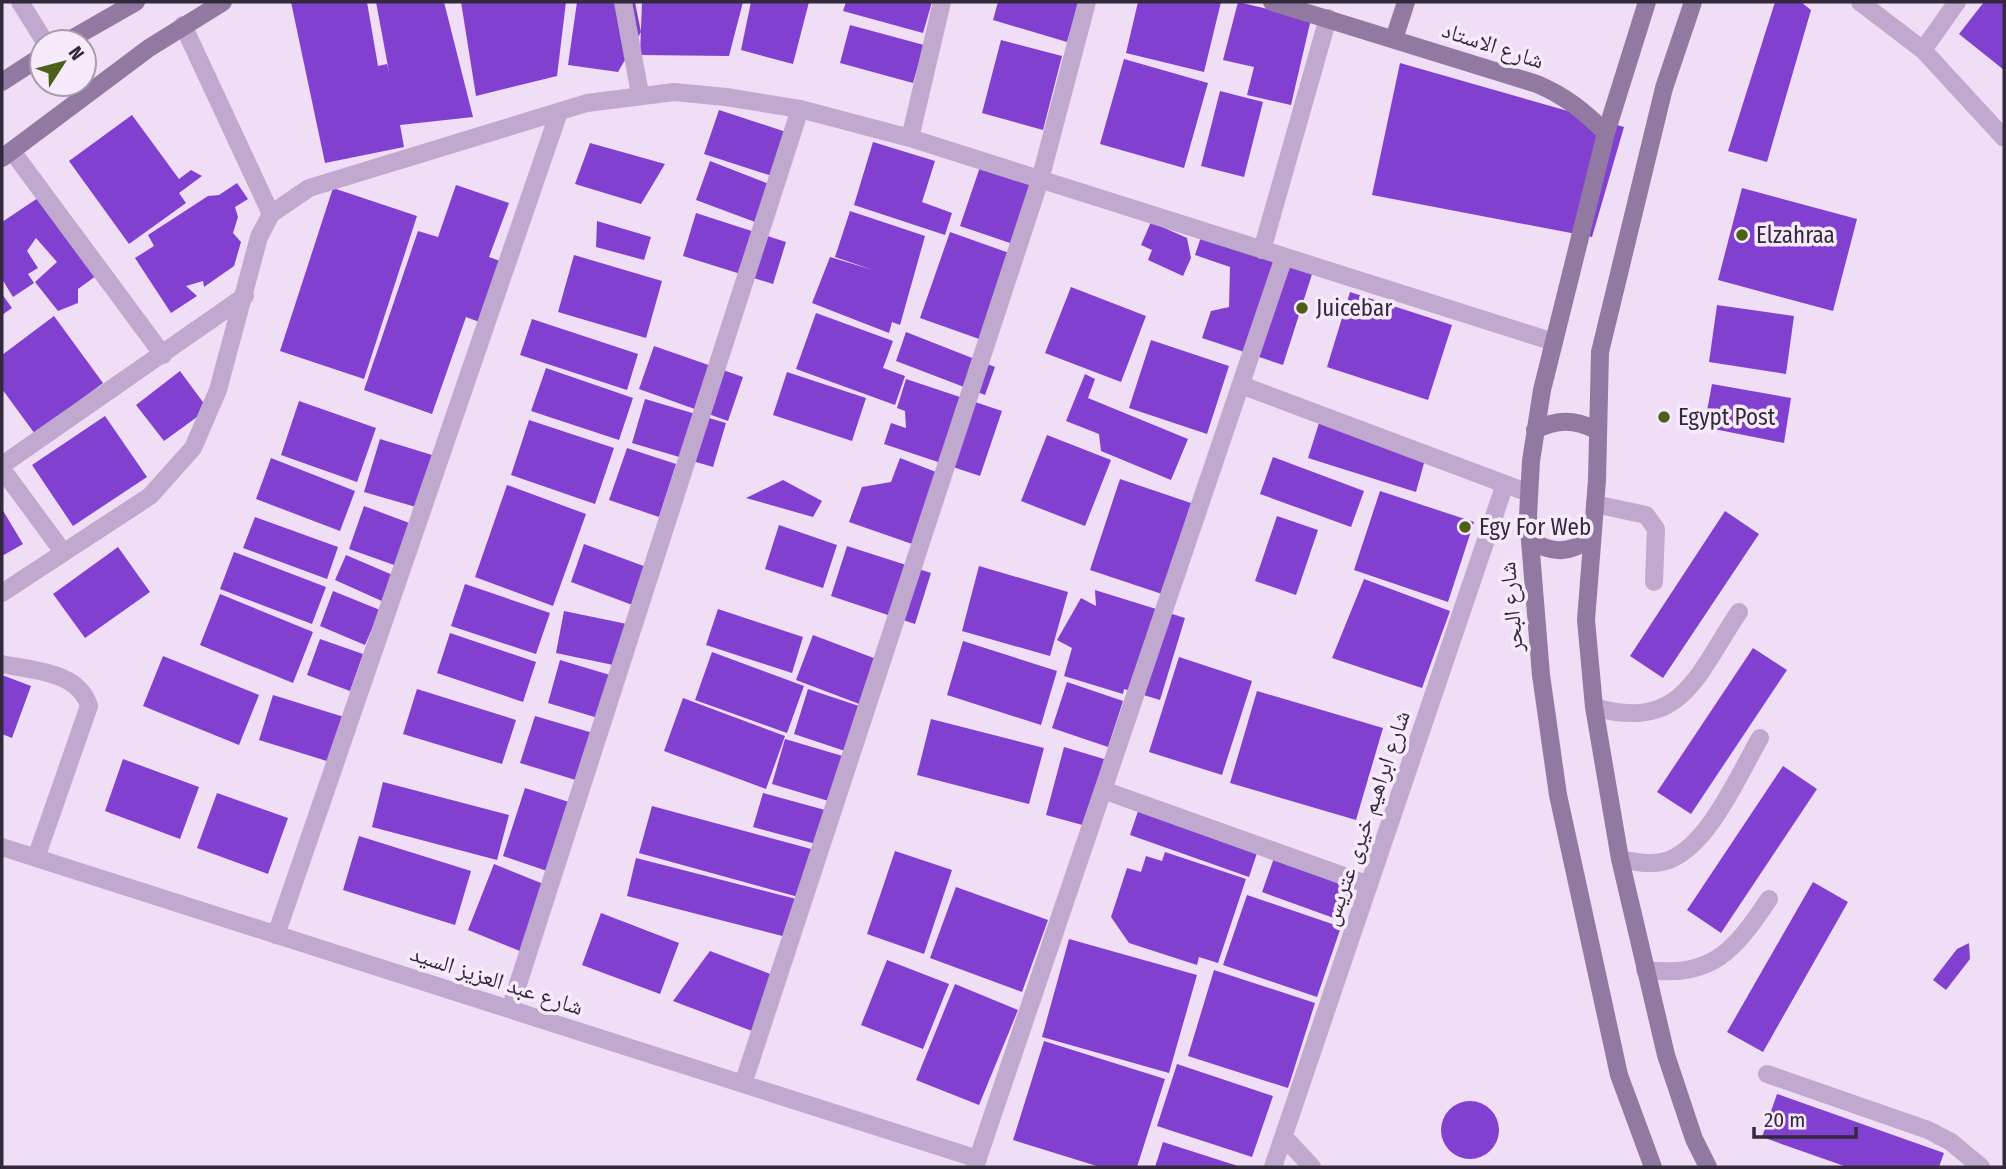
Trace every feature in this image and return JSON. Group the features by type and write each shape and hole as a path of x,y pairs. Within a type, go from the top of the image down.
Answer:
{"main road":[{"path":"90,28 136,2"},
{"path":"7,155 183,25 223,2"},
{"name":"شارع الاستاد","path":"1272,2 1560,93 1583,109 1606,132"},
{"path":"1394,39 1406,2"},
{"name":"شارع البحر","path":"1647,2 1606,132 1554,342 1535,430 1529,493 1541,675 1558,795 1619,1075 1653,1167"},
{"path":"1693,2 1664,89 1600,352 1595,504 1590,538 1587,620 1594,707 1620,859 1666,1055 1694,1139 1708,1167"},
{"path":"2,82 28,65"},
{"path":"1535,430 1566,420 1582,423 1596,430"},
{"path":"1530,540 1544,549 1560,552 1577,548 1590,538"}],"street":[{"path":"20,2 37,28"},
{"path":"623,2 640,94"},
{"path":"911,138 942,2"},
{"path":"743,1084 1040,180 1087,2"},
{"path":"1860,2 1923,50 2004,138"},
{"path":"1923,50 1957,2"},
{"path":"1262,250 1328,18"},
{"path":"183,25 271,214"},
{"path":"2,593 150,496 193,448 207,420 245,296 259,237 271,214 309,188 587,103 640,94 700,94 800,109 911,138 1554,342"},
{"path":"510,1010 800,109"},
{"path":"276,935 559,112"},
{"path":"7,155 163,355"},
{"path":"976,1163 1284,257"},
{"path":"63,552 2,467 245,296"},
{"path":"1241,385 1529,493"},
{"name":"شارع ابراهيم خيرى عتريس","path":"1273,1167 1505,484"},
{"path":"1595,504 1646,515 1656,529 1654,582"},
{"path":"1594,707 1639,716 1663,709 1683,695 1739,612"},
{"path":"2,664 76,684 86,694 89,706 36,858"},
{"path":"1620,859 1644,864 1668,860 1690,848 1706,830 1760,738"},
{"path":"1103,790 1369,886"},
{"name":"شارع عبد العزيز السيد","path":"2,847 743,1084 976,1163"},
{"path":"1645,970 1692,970 1719,960 1741,941 1769,899"},
{"path":"1767,1074 1928,1130 1951,1142 1981,1167"},
{"path":"1284,1137 1312,1167"}],"building":[{"path":"291,2 367,2 378,66 387,64 389,72 376,2 444,2 473,117 400,125 404,147 325,163"},
{"path":"461,2 566,2 557,76 476,96"},
{"path":"577,2 635,2 641,32 618,72 568,65"},
{"path":"642,2 743,2 729,56 640,55"},
{"path":"751,2 809,2 793,64 741,50"},
{"path":"846,2 932,2 923,33 843,11"},
{"path":"998,2 1079,2 1067,42 993,20"},
{"path":"1138,2 1221,2 1204,72 1126,53"},
{"path":"1238,2 1311,19 1291,105 1247,95 1254,67 1223,60"},
{"path":"1775,2 1801,2 1811,10 1767,162 1728,151"},
{"path":"1984,2 2004,2 2004,70 1959,34"},
{"path":"850,25 924,45 913,83 840,63"},
{"path":"1001,40 1062,56 1043,130 982,113"},
{"path":"1124,59 1208,83 1184,168 1100,144"},
{"path":"1400,63 1624,127 1592,237 1372,195"},
{"path":"1220,91 1263,102 1244,177 1201,166"},
{"path":"719,110 786,132 772,176 704,154"},
{"path":"132,115 179,179 191,170 202,176 179,193 186,203 129,244 69,161"},
{"path":"873,142 935,161 922,202 952,213 945,235 854,205"},
{"path":"590,143 665,164 641,204 575,184"},
{"path":"710,161 769,184 755,222 696,200"},
{"path":"980,167 1033,185 1013,244 960,226"},
{"path":"237,183 248,199 235,207 238,217 233,233 241,242 234,266 204,287 203,281 186,286 197,296 171,313 135,258 154,246 148,235 208,196 219,195"},
{"path":"456,185 509,203 489,257 503,262 482,323 466,317 432,414 364,390 418,231 438,237"},
{"path":"333,188 417,216 364,379 280,351"},
{"path":"1742,188 1857,219 1833,311 1718,280"},
{"path":"41,196 100,273 78,289 78,303 58,311 35,282 57,262 36,238 27,251 38,268 28,274 34,283 13,297 2,279 2,222"},
{"path":"850,211 925,236 900,325 892,322 889,333 812,303 830,257 873,270 835,257"},
{"path":"696,213 786,242 773,284 683,256"},
{"path":"597,221 651,237 644,260 596,247"},
{"path":"1151,222 1187,238 1191,258 1183,276 1148,260 1152,250 1141,245"},
{"path":"1203,231 1314,268 1283,365 1202,338 1211,311 1229,307 1230,267 1195,255"},
{"path":"950,232 1012,254 982,340 920,318"},
{"path":"574,255 662,281 646,338 558,312"},
{"path":"1071,287 1146,316 1121,382 1045,353"},
{"path":"1350,292 1452,325 1428,400 1327,367"},
{"path":"2,294 12,308 2,315"},
{"path":"1717,305 1794,316 1786,374 1709,362"},
{"path":"816,313 893,341 883,368 905,376 895,405 796,369"},
{"path":"54,316 103,383 35,434 2,389 2,355"},
{"path":"532,319 638,354 627,390 520,355"},
{"path":"906,332 995,367 985,395 896,361"},
{"path":"1151,340 1229,366 1207,434 1129,408"},
{"path":"654,346 743,377 728,421 639,389"},
{"path":"546,368 633,398 619,440 531,411"},
{"path":"180,371 208,409 164,441 136,405"},
{"path":"787,372 866,398 852,441 773,415"},
{"path":"1085,374 1095,379 1088,398 1188,439 1171,480 1101,451 1099,434 1066,421"},
{"path":"906,379 1002,411 980,476 884,444 891,423 906,428 905,411 897,408"},
{"path":"1712,384 1791,398 1784,443 1704,427"},
{"path":"645,399 726,423 713,467 632,443"},
{"path":"299,401 376,428 357,482 281,455"},
{"path":"105,416 147,477 73,526 32,465"},
{"path":"529,420 614,448 595,504 511,475"},
{"path":"1319,423 1426,456 1416,492 1308,458"},
{"path":"1047,435 1111,460 1085,526 1021,501"},
{"path":"380,439 432,455 416,507 364,492"},
{"path":"627,448 676,464 659,517 609,500"},
{"path":"1273,457 1364,491 1351,527 1260,494"},
{"path":"271,458 355,491 340,531 256,499"},
{"path":"900,458 941,474 915,545 849,522 862,487 891,482"},
{"path":"1120,479 1191,503 1162,594 1090,570"},
{"path":"783,480 822,501 813,517 746,498"},
{"path":"507,485 586,514 553,606 475,577"},
{"path":"1380,491 1474,522 1448,602 1354,570"},
{"path":"364,506 412,524 397,566 349,549"},
{"path":"2,509 23,544 2,556"},
{"path":"1725,511 1759,534 1663,678 1630,656"},
{"path":"1277,516 1318,530 1296,595 1255,581"},
{"path":"255,517 338,547 327,579 243,548"},
{"path":"779,525 837,545 823,588 765,569"},
{"path":"584,544 649,568 635,606 571,582"},
{"path":"847,546 931,573 915,624 831,596"},
{"path":"118,547 150,592 85,638 53,594"},
{"path":"234,552 326,587 312,624 220,589"},
{"path":"346,555 395,576 384,602 335,580"},
{"path":"979,566 1068,592 1050,656 962,631"},
{"path":"1364,579 1450,611 1422,688 1332,658"},
{"path":"465,584 550,613 536,654 451,626"},
{"path":"1095,590 1185,618 1160,700 1124,689 1123,694 1064,676 1072,648 1057,640 1081,598 1096,606"},
{"path":"333,591 380,610 365,645 320,626"},
{"path":"220,594 313,632 293,683 200,645"},
{"path":"718,609 803,637 792,673 706,645"},
{"path":"564,611 627,624 618,666 556,653"},
{"path":"450,633 536,662 523,702 437,673"},
{"path":"813,635 879,660 862,705 796,680"},
{"path":"320,639 363,654 350,691 307,675"},
{"path":"963,641 1057,671 1041,725 947,695"},
{"path":"1753,648 1787,670 1691,814 1657,792"},
{"path":"712,652 804,686 787,733 695,700"},
{"path":"163,656 259,695 239,745 143,706"},
{"path":"1179,657 1252,681 1222,775 1149,752"},
{"path":"560,660 610,675 598,718 548,703"},
{"path":"2,675 31,686 12,738 2,734"},
{"path":"1067,682 1123,701 1108,747 1052,728"},
{"path":"417,689 516,720 502,764 403,734"},
{"path":"808,689 862,707 848,752 794,734"},
{"path":"1257,691 1383,728 1356,820 1230,783"},
{"path":"273,695 344,717 330,762 259,740"},
{"path":"683,698 785,736 766,789 664,751"},
{"path":"535,716 593,733 579,781 520,763"},
{"path":"931,719 1044,748 1029,804 917,775"},
{"path":"785,739 846,757 832,802 772,784"},
{"path":"1064,747 1104,759 1086,826 1046,815"},
{"path":"123,759 199,787 180,839 105,811"},
{"path":"1783,766 1817,789 1721,933 1687,910"},
{"path":"383,782 509,815 497,860 372,827"},
{"path":"525,788 572,803 550,872 503,856"},
{"path":"217,793 288,818 268,874 197,848"},
{"path":"763,793 825,810 816,844 753,827"},
{"path":"652,806 815,850 802,898 639,853"},
{"path":"1139,808 1258,850 1249,877 1130,835"},
{"path":"359,836 471,871 455,925 343,890"},
{"path":"895,851 952,870 924,954 867,934"},
{"path":"1165,852 1246,879 1218,963 1199,957 1197,965 1129,943 1111,917 1127,868 1141,872 1146,856 1162,861"},
{"path":"636,858 800,900 790,938 627,896"},
{"path":"1274,858 1353,887 1342,921 1262,892"},
{"path":"494,864 546,885 520,951 468,930"},
{"path":"1813,882 1848,902 1763,1052 1727,1032"},
{"path":"956,887 1048,920 1022,992 930,958"},
{"path":"1247,895 1341,927 1317,997 1223,965"},
{"path":"601,913 679,943 660,994 582,965"},
{"path":"1069,939 1197,975 1169,1073 1042,1037"},
{"path":"1969,943 1970,959 1946,990 1933,980 1957,949"},
{"path":"710,951 773,975 752,1031 673,1001"},
{"path":"887,960 949,984 923,1049 861,1025"},
{"path":"1214,970 1315,1003 1288,1088 1188,1056"},
{"path":"955,984 1018,1010 979,1105 916,1080"},
{"path":"1044,1041 1165,1079 1137,1167 1100,1167 1013,1140"},
{"path":"1177,1064 1273,1096 1252,1157 1157,1126"},
{"path":"1777,1094 1944,1153 1939,1167 1847,1167 1762,1137"},
{"path":"1470,1101 1481,1103 1494,1114 1499,1130 1497,1141 1486,1154 1470,1159 1459,1157 1446,1146 1441,1130 1443,1119 1454,1106"},
{"path":"1163,1142 1241,1167 1155,1167"}],"place":[{"name":"Elzahraa","path":"1742,235"},
{"name":"Juicebar","path":"1302,308"},
{"name":"Egypt Post","path":"1664,417"},
{"name":"Egy For Web","path":"1465,527"}]}
